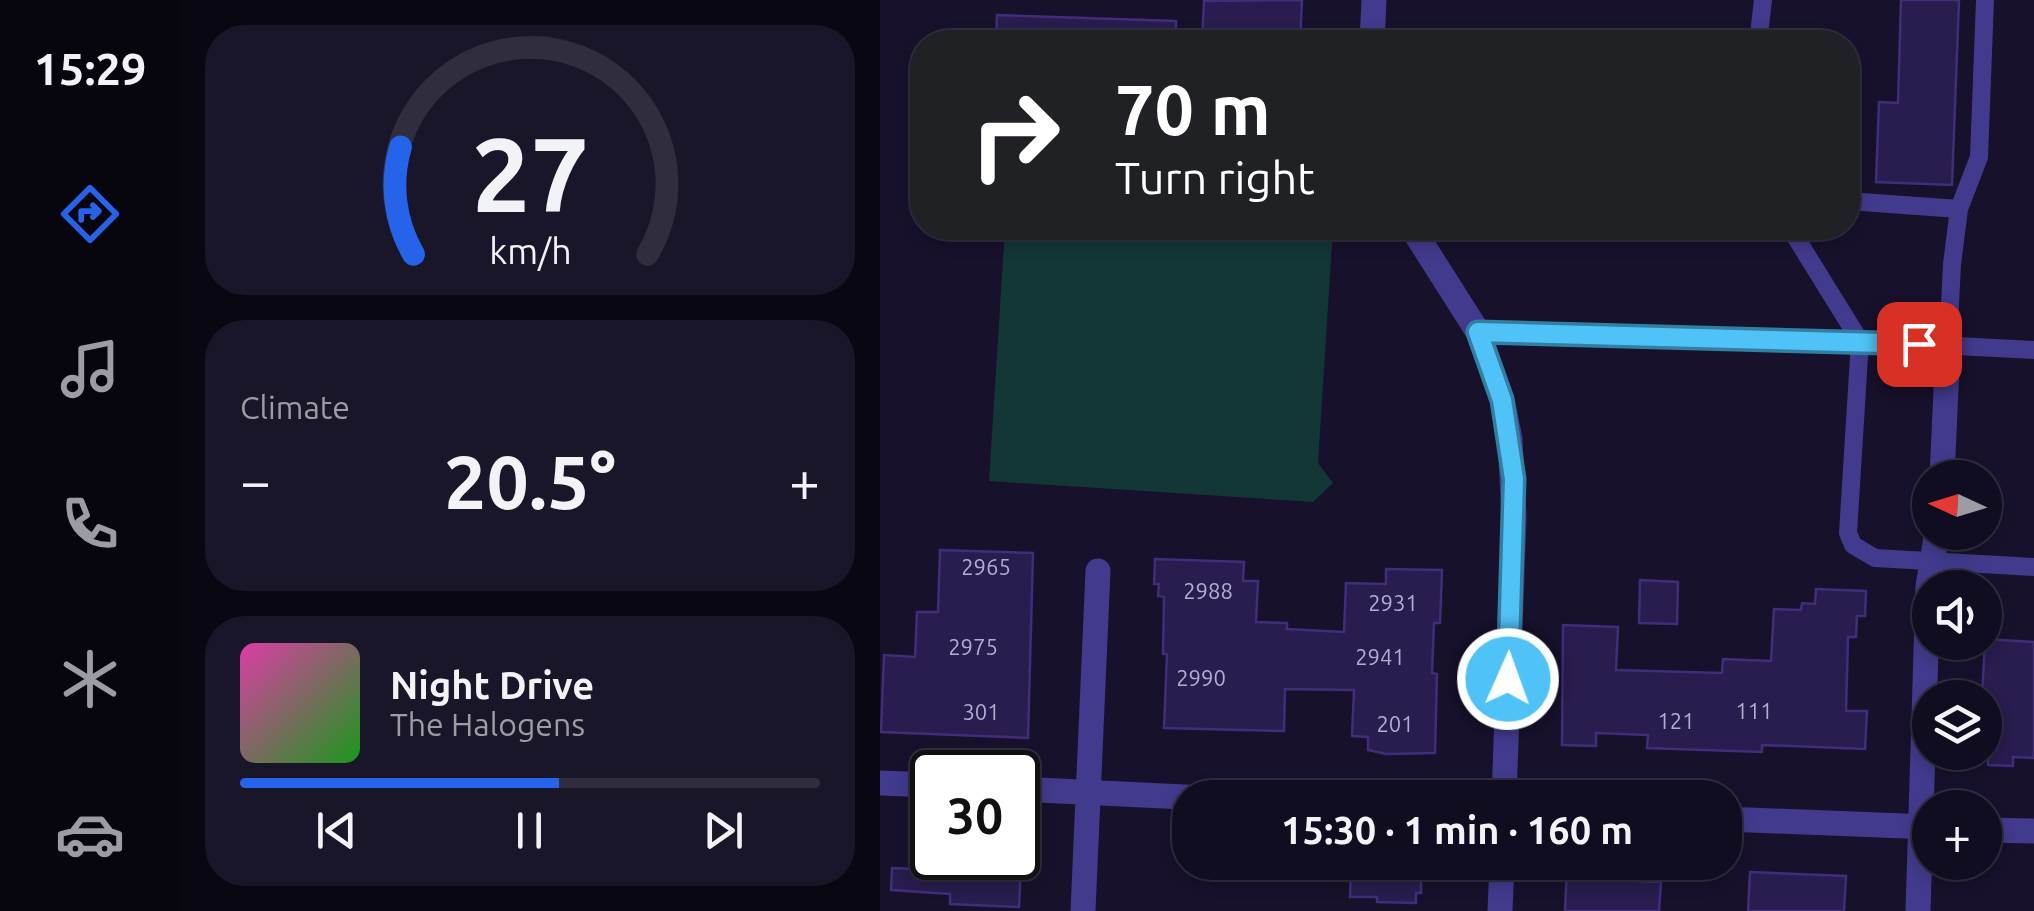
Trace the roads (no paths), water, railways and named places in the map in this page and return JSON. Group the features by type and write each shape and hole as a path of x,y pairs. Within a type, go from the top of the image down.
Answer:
{"street":[{"path":"1373,30 1374,0"},
{"path":"1420,240 1478,332 1502,400 1514,479 1505,780"},
{"path":"1943,460 1948,345"},
{"path":"1925,790 1928,586 1934,550"},
{"path":"1083,911 1098,570"},
{"path":"880,783 910,784"},
{"path":"1040,790 1172,796"},
{"path":"1742,820 1912,826"},
{"path":"2002,831 2034,832"},
{"path":"1500,911 1501,880"},
{"path":"1918,911 1921,880"}],"lane":[{"path":"1759,30 1763,0"},
{"path":"1948,345 1959,209 1979,158 1985,0"},
{"path":"1860,202 1959,209"},
{"path":"1797,240 1860,341 1848,533 1853,545 1875,558 2034,567"},
{"path":"1478,332 1860,341 2034,350"}]}
